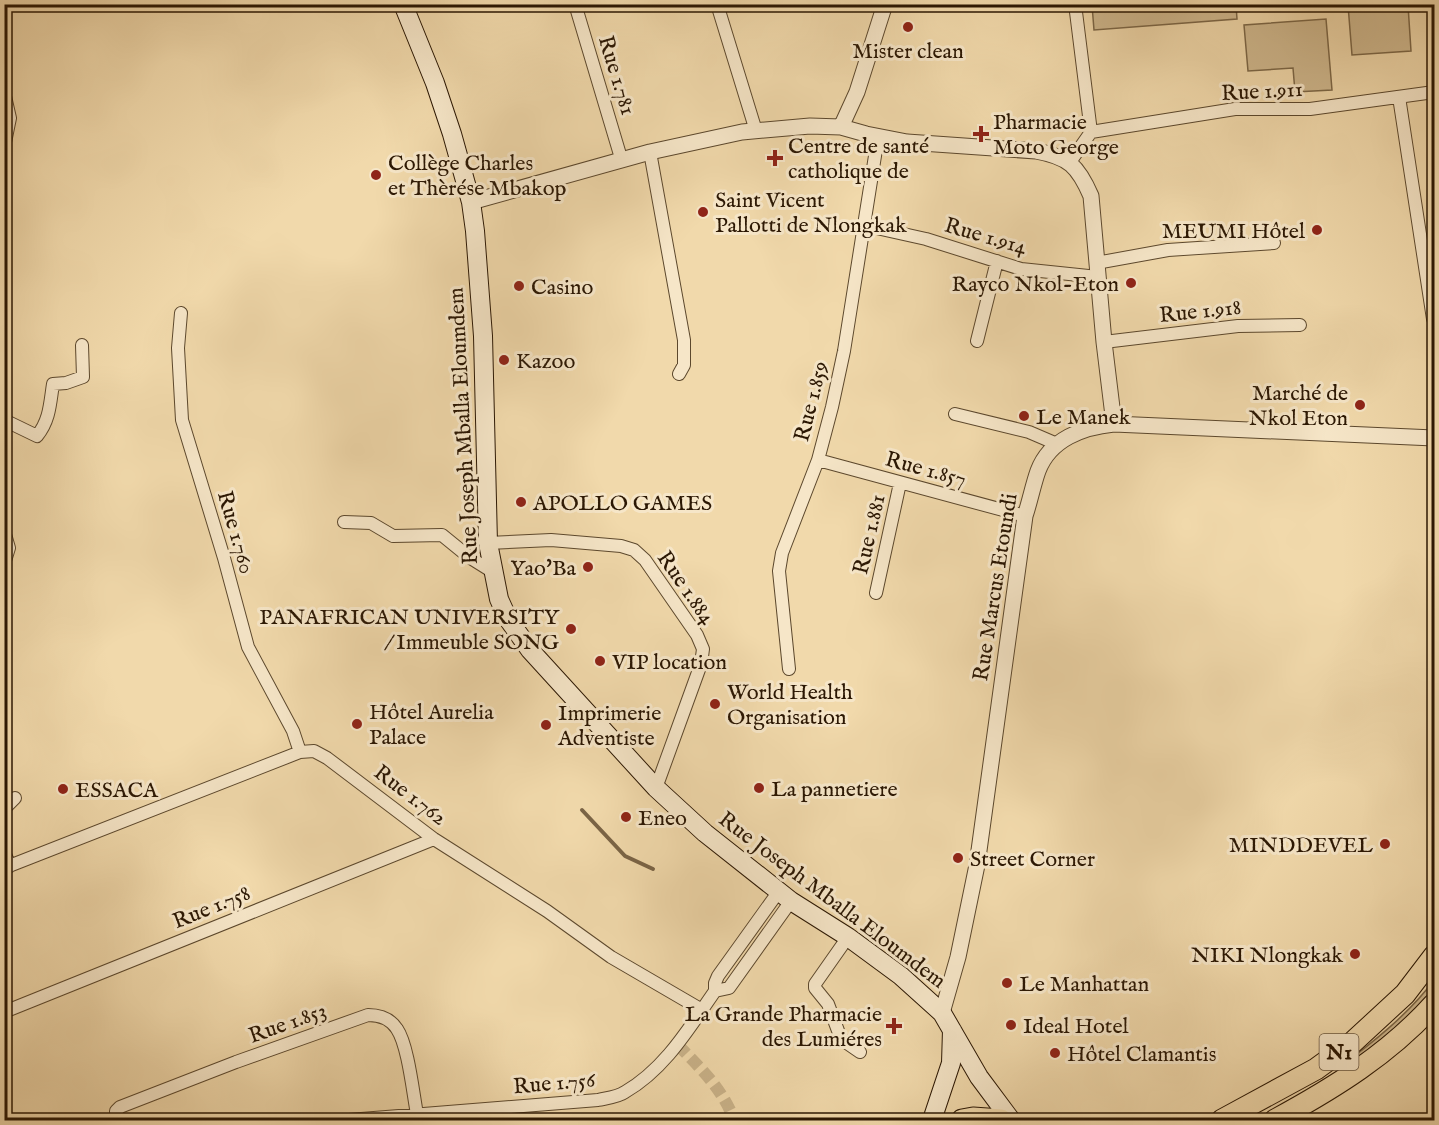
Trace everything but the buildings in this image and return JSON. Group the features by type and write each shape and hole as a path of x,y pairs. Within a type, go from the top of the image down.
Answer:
{"highway":[{"name":"N1","path":"1222,1120 1316,1069 1353,1042 1405,994 1434,956"},
{"name":"N1","path":"1275,1120 1370,1063 1413,1028 1434,1004"},
{"path":"962,1120 973,1118 1001,1120"}],"main road":[{"name":"Rue Joseph Mballa Eloumdem","path":"403,4 435,82 471,202 483,336 488,543 499,599 508,619 530,650 656,788 705,833 785,896 848,937 901,976 942,1012 979,1077 1011,1120"},
{"path":"932,1120 951,1063 952,1028"}],"street":[{"name":"Rue 1.781","path":"575,4 621,158"},
{"path":"717,4 756,131"},
{"path":"841,127 857,92 885,4"},
{"path":"1070,162 1092,132 1075,4"},
{"path":"4,92 7,118 4,147"},
{"name":"Rue 1.911","path":"1092,132 1235,109 1310,109 1434,92"},
{"path":"1399,97 1433,319"},
{"path":"471,202 621,158 723,136 810,126 841,127 907,142 1056,154 1070,162 1083,177 1091,196 1114,424"},
{"name":"Rue 1.859","path":"789,669 779,571 782,553 818,460 832,407 844,351 878,137"},
{"path":"650,152 684,340 684,365 679,374"},
{"name":"Rue 1.914","path":"863,225 926,239 1021,269 1097,270 1168,250 1274,243"},
{"path":"977,341 997,261"},
{"name":"Rue 1.760","path":"181,313 178,348 182,420 224,558 248,647 293,731 300,752"},
{"name":"Rue 1.918","path":"1104,342 1238,326 1300,325"},
{"path":"4,420 37,436 49,415 52,384 66,383 82,377 82,345"},
{"path":"955,414 1029,432 1057,444"},
{"name":"Rue Marcus Etoundi","path":"942,1012 961,946 975,875 1025,516 1038,469 1047,455 1057,444 1080,431 1114,424 1434,438"},
{"name":"Rue 1.857","path":"818,460 1025,516"},
{"name":"Rue 1.881","path":"876,593 900,483"},
{"path":"344,522 371,524 393,536 442,535 469,557 493,572"},
{"path":"4,531 9,548 4,564"},
{"name":"Rue 1.884","path":"488,543 551,540 621,546 634,550 645,560 697,635 703,648 701,664 656,788"},
{"name":"Rue 1.762","path":"300,752 314,751 327,758 434,839 547,911 611,957 702,1010"},
{"path":"4,852 7,867 300,752"},
{"path":"4,809 15,798"},
{"name":"Rue 1.758","path":"4,1012 434,839"},
{"name":"Rue 1.756","path":"350,1120 598,1100 624,1094 662,1064 715,991 718,976 785,896"},
{"path":"848,937 815,984 815,988 828,1004 840,1036 860,1052"},
{"name":"Rue 1.853","path":"117,1120 116,1111 120,1107 368,1015 379,1015 389,1020 398,1030 407,1059 417,1114"}],"shaded area":[{"path":"1092,5 1236,5 1237,19 1094,30"},
{"path":"1348,5 1408,5 1411,51 1352,55"},
{"path":"1326,19 1332,90 1295,92 1293,68 1248,71 1244,25"},
{"path":"1434,980 1434,992 1396,1030 1340,1074 1337,1069 1401,1017"}],"waterway":[{"path":"582,810 625,856 653,869"}],"tunnel":[{"path":"678,1045 724,1098 734,1120"}],"place":[{"name":"Mister clean","path":"908,27"},
{"name":"Pharmacie Moto George","path":"981,134"},
{"name":"Centre de santé catholique de","path":"775,158"},
{"name":"Collège Charles et Thèrése Mbakop","path":"376,175"},
{"name":"Saint Vicent Pallotti de Nlongkak","path":"703,212"},
{"name":"MEUMI Hôtel","path":"1317,230"},
{"name":"Rayco Nkol-Eton","path":"1131,283"},
{"name":"Casino","path":"519,286"},
{"name":"Kazoo","path":"504,360"},
{"name":"Marché de Nkol Eton","path":"1360,405"},
{"name":"Le Manek","path":"1024,416"},
{"name":"APOLLO GAMES","path":"521,502"},
{"name":"Yao'Ba","path":"588,567"},
{"name":"PANAFRICAN UNIVERSITY / Immeuble SONG","path":"571,629"},
{"name":"VIP location","path":"600,661"},
{"name":"World Health Organisation","path":"715,704"},
{"name":"Hôtel Aurelia Palace","path":"357,724"},
{"name":"Imprimerie Adventiste","path":"546,725"},
{"name":"La pannetiere","path":"759,788"},
{"name":"ESSACA","path":"63,789"},
{"name":"Eneo","path":"626,817"},
{"name":"MINDDEVEL","path":"1385,844"},
{"name":"Street Corner","path":"958,858"},
{"name":"NIKI Nlongkak","path":"1355,954"},
{"name":"Le Manhattan","path":"1007,983"},
{"name":"Ideal Hotel","path":"1011,1025"},
{"name":"La Grande Pharmacie des Lumiéres","path":"894,1026"},
{"name":"Hôtel Clamantis","path":"1055,1053"}]}
